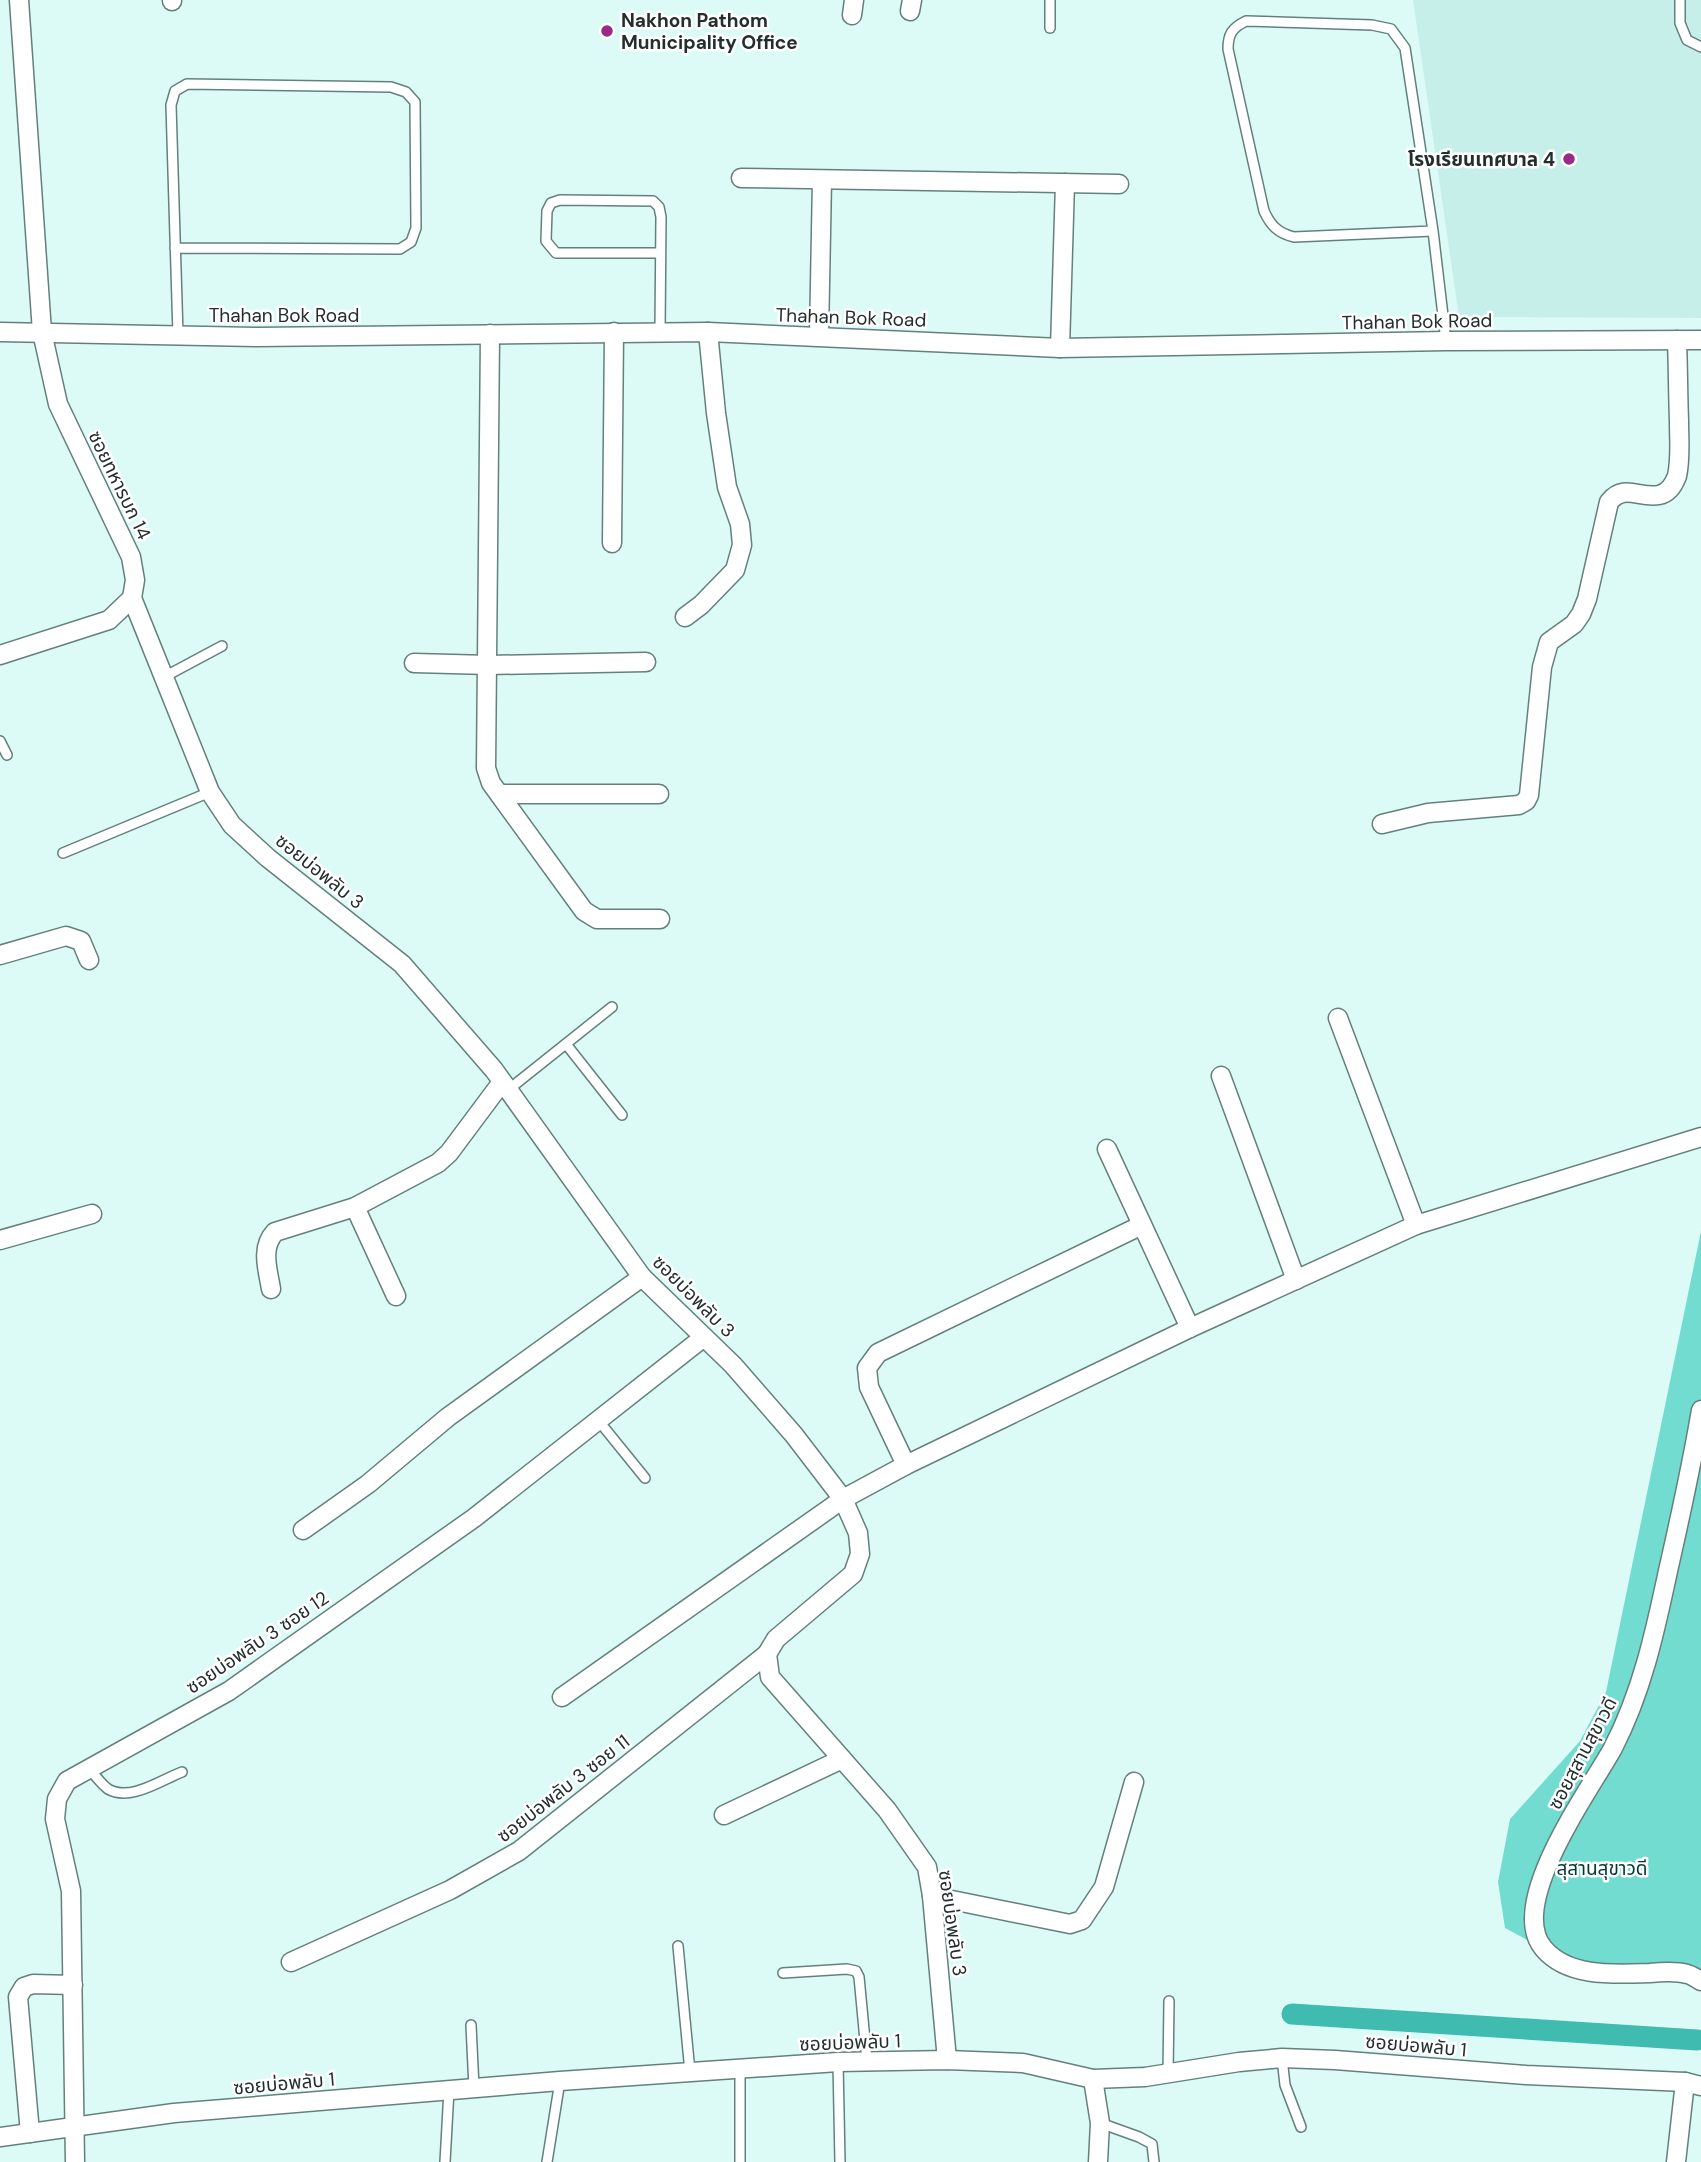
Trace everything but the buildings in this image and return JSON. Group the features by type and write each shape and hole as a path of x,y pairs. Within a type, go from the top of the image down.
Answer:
{"street":[{"name":"ซอยทหารบก 14","path":"19,0 43,332 58,404 131,557 135,580 132,598"},
{"path":"741,178 1119,184"},
{"path":"818,336 822,180"},
{"path":"1060,348 1065,183"},
{"name":"Thahan Bok Road","path":"0,332 256,337 708,332 1060,348 1446,341 1701,340"},
{"path":"612,542 614,332"},
{"path":"685,617 701,606 735,570 742,545 740,524 727,487 708,332"},
{"path":"490,334 486,768 491,783 584,911 597,919 660,919"},
{"path":"1382,824 1428,813 1519,805 1526,801 1529,795 1542,667 1549,642 1574,624 1581,614 1587,599 1609,502 1621,493 1649,495 1666,492 1676,477 1680,456 1677,340"},
{"path":"0,656 109,620 132,598"},
{"name":"ซอยบ่อพลับ 3","path":"132,598 211,792 232,825 268,858 402,964 505,1086 642,1277 733,1364 794,1435 843,1499 858,1533 860,1554 853,1574 776,1639 767,1654 769,1677 887,1810 926,1867 932,1896 947,2060"},
{"path":"414,663 489,665 646,662"},
{"path":"499,794 659,794"},
{"path":"0,955 66,936 80,941 89,961"},
{"path":"1338,1018 1416,1225"},
{"path":"1222,1076 1296,1280"},
{"path":"271,1289 265,1254 275,1232 355,1207 438,1163 505,1086"},
{"path":"562,1697 843,1499 906,1465 1190,1328 1416,1225 1701,1137"},
{"path":"1107,1149 1190,1328"},
{"path":"355,1207 396,1296"},
{"path":"0,1240 92,1214"},
{"path":"906,1465 869,1387 867,1368 878,1353 1142,1225"},
{"path":"303,1530 369,1484 449,1417 642,1277"},
{"name":"ซอยบ่อพลับ 3 ซอย 12","path":"75,2162 71,1891 55,1819 57,1799 67,1781 229,1691 474,1518 704,1337"},
{"name":"ซอยสุสานสุขาวดี","path":"1701,1410 1690,1472 1647,1664 1629,1716 1592,1785 1566,1826 1540,1880 1534,1926 1542,1948 1557,1960 1579,1969 1613,1974 1686,1974 1701,1981"},
{"name":"ซอยบ่อพลับ 3 ซอย 11","path":"291,1962 450,1890 519,1851 767,1654"},
{"path":"724,1815 842,1759"},
{"path":"932,1896 1070,1924 1082,1920 1104,1887 1134,1782"},
{"path":"30,2133 18,1997 24,1987 33,1984 73,1985"},
{"name":"ซอยบ่อพลับ 1","path":"0,2137 174,2113 560,2081 867,2061 1023,2063 1093,2079 1168,2074 1282,2058 1693,2084"},
{"path":"1093,2079 1100,2123 1097,2162"},
{"path":"1676,2162 1693,2084"}],"lane":[{"path":"1050,0 1050,28"},
{"path":"1680,0 1681,23 1687,40 1701,47"},
{"path":"1433,231 1294,237 1281,234 1270,225 1264,211 1228,49 1228,37 1235,27 1246,21 1372,25 1391,29 1405,48 1433,231 1446,341"},
{"path":"175,248 400,249 411,242 415,228 415,102 407,92 391,87 187,84 175,91 171,105 175,248 178,335"},
{"path":"660,253 556,253 546,241 547,211 551,203 560,200 653,201 659,207 660,253 660,332"},
{"path":"164,677 222,646"},
{"path":"0,741 7,755"},
{"path":"63,853 211,792"},
{"path":"505,1086 566,1044 612,1007"},
{"path":"566,1044 622,1115"},
{"path":"598,1420 645,1478"},
{"path":"89,1769 107,1788 119,1793 130,1793 182,1772"},
{"path":"678,1946 690,2072"},
{"path":"783,1973 847,1969 856,1971 859,1977 867,2061"},
{"path":"1168,2074 1169,2001"},
{"path":"471,2025 474,2088"},
{"path":"1282,2058 1284,2085 1301,2127"},
{"path":"838,2062 840,2162"},
{"path":"740,2069 740,2162"},
{"path":"547,2162 560,2081"},
{"path":"445,2162 449,2090"},
{"path":"1100,2123 1152,2144 1154,2162"}],"shaded area":[{"name":"โรงเรียนเทศบาล 4","path":"1413,0 1701,0 1701,318 1459,317"}],"green space":[{"name":"สุสานสุขาวดี","path":"1701,1231 1701,1981 1613,1974 1542,1948 1505,1928 1498,1882 1510,1819 1580,1741 1606,1692"}],"waterway":[{"path":"1292,2014 1697,2040"}],"place":[{"name":"Nakhon Pathom Municipality Office","path":"607,31"},
{"name":"โรงเรียนเทศบาล 4","path":"1569,159"}]}
